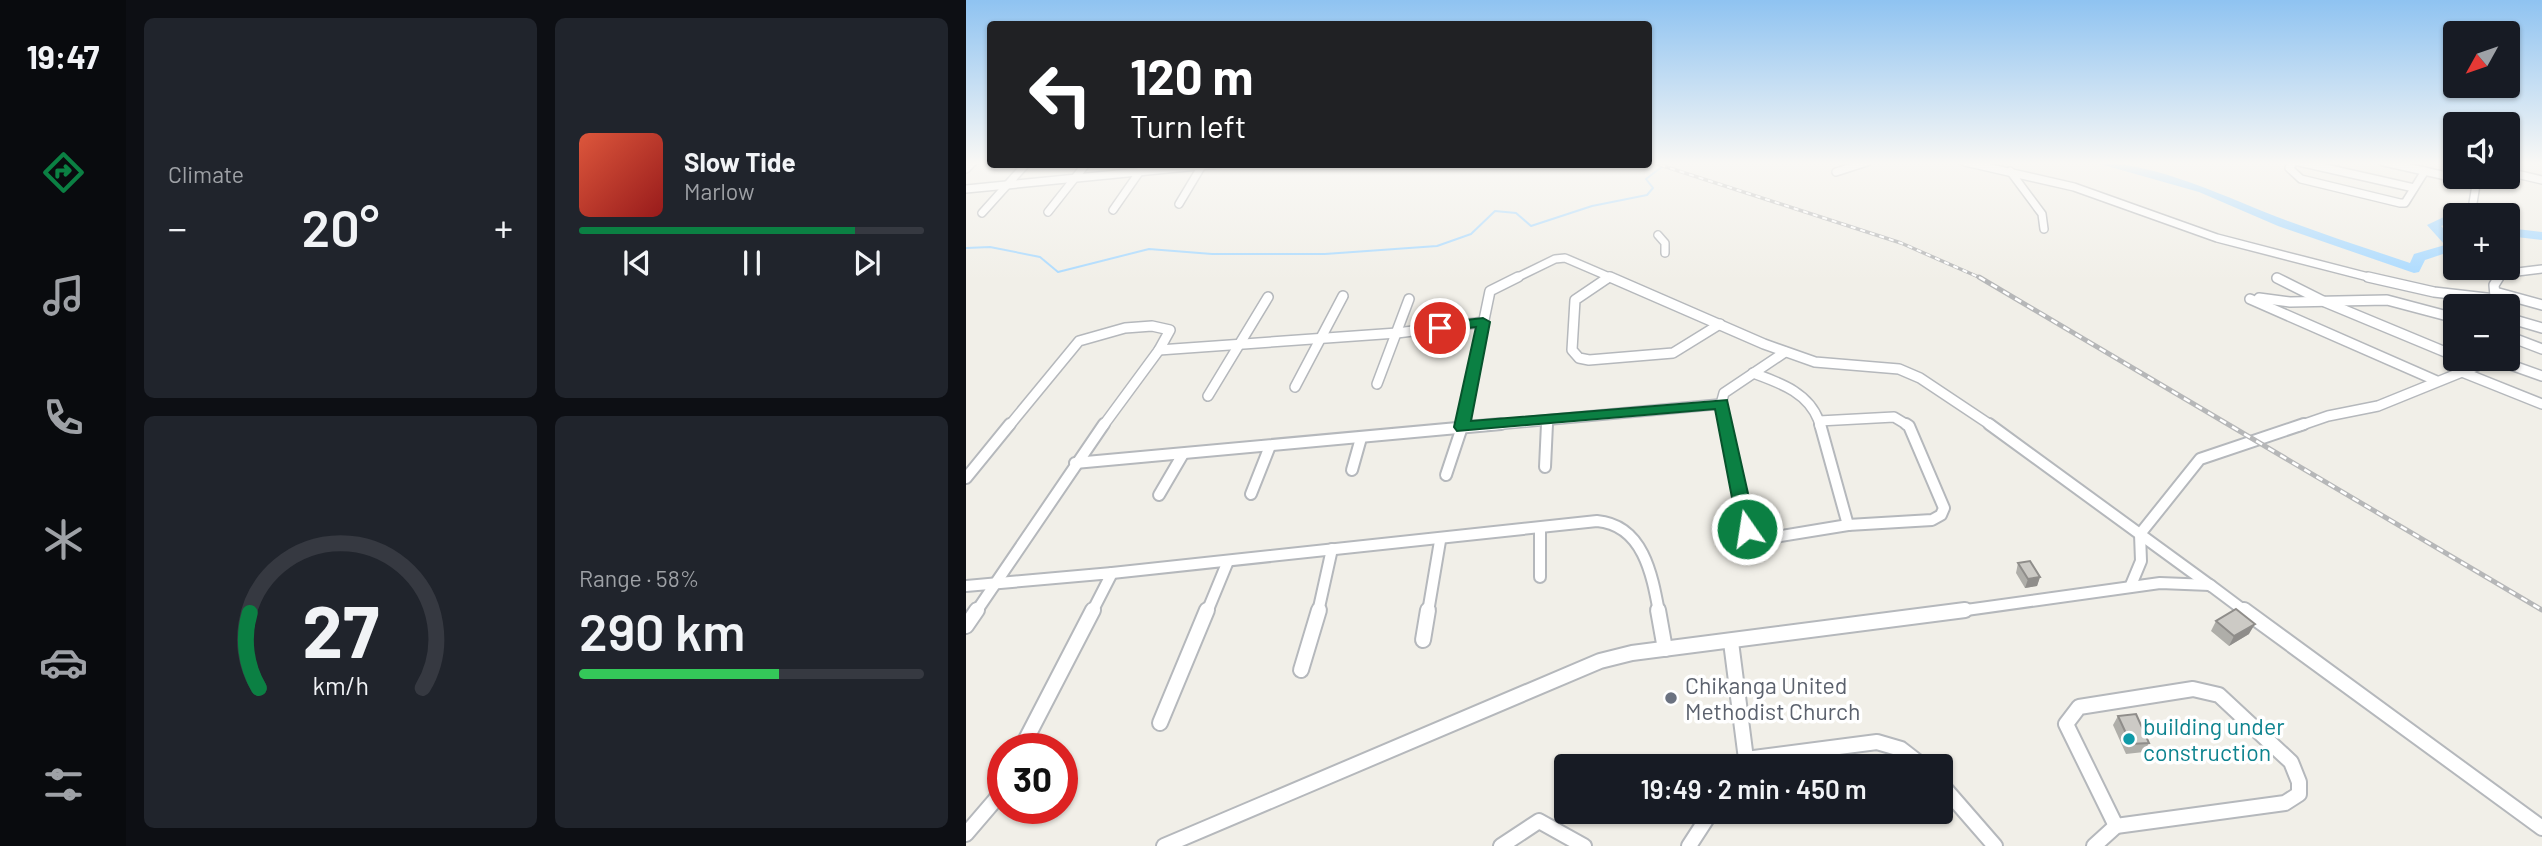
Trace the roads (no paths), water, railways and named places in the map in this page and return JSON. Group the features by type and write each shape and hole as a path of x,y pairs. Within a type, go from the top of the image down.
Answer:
{"street":[{"path":"982,213 991,201"},
{"path":"1048,212 1056,201"},
{"path":"1112,209 1118,201"},
{"path":"2033,201 2042,214 2044,229"},
{"path":"2115,201 2217,238 2335,270 2451,294"},
{"path":"1658,235 1665,243 1665,253"},
{"path":"1164,846 1600,661 1632,653 1731,642 2160,583 2210,585 2542,828 2027,449 1920,378 1899,369 1815,362 1785,352 1565,258 1555,259 1490,291 1462,427 1446,475"},
{"path":"2495,294 2497,277 2501,274 2542,269"},
{"path":"1610,277 1575,300 1572,350 1579,358 1589,360 1673,353 1720,324"},
{"path":"2277,278 2325,302 2443,351"},
{"path":"1295,387 1343,296"},
{"path":"1208,396 1268,297"},
{"path":"2437,382 2255,298 2325,302 2387,300 2443,315"},
{"path":"1377,384 1409,299"},
{"path":"2520,302 2542,305"},
{"path":"1159,350 1397,333 1483,322"},
{"path":"2520,322 2542,328"},
{"path":"966,478 1079,341 1105,331 1167,327 1170,330 1159,350 1075,463 966,626"},
{"path":"2520,340 2542,348"},
{"path":"1785,352 1724,393 1721,404 1747,529 1757,536 1769,538 1849,526 1932,520 1941,515 1944,508 1909,426 1902,420 1894,417 1819,421"},
{"path":"2520,368 2542,376"},
{"path":"2131,585 2141,561 2140,534 2200,459 2328,416 2378,406 2462,372 2542,404"},
{"path":"1753,373 1802,396 1816,409 1849,526"},
{"path":"1075,463 1721,404"},
{"path":"1545,467 1547,421"},
{"path":"1352,470 1361,438"},
{"path":"1251,494 1270,446"},
{"path":"1159,495 1183,454"},
{"path":"966,586 1332,549 1440,541 1568,523 1616,524 1636,539 1646,557 1665,649"},
{"path":"1540,577 1541,528"},
{"path":"1423,640 1440,541"},
{"path":"1301,670 1321,603 1332,549"},
{"path":"1160,723 1228,561"},
{"path":"1029,733 1112,573"},
{"path":"1731,642 1743,754"},
{"path":"2095,846 2116,826 2286,803 2299,794 2299,782 2291,762 2219,695 2193,689 2079,707 2066,724 2116,826"},
{"path":"1797,754 1877,742 1900,749 1907,754"},
{"path":"1953,798 1995,846"},
{"path":"966,834 987,810"},
{"path":"1501,846 1539,821 1584,846"},
{"path":"1689,846 1703,824"}],"waterway":[{"path":"966,248 990,247 1040,257 1058,272 1149,249 1212,254 1325,254 1437,246 1471,234 1495,211 1516,213 1531,226 1615,201"},
{"path":"2230,201 2282,223 2414,269 2419,257 2443,250"},
{"path":"2443,221 2433,225 2443,238"},
{"path":"2520,233 2542,236"}],"railway":[{"path":"1773,201 1901,243 1981,278"},
{"path":"1981,278 2542,610"}],"place":[{"name":"Chikanga United Methodist Church","path":"1671,698"},
{"name":"building under construction","path":"2129,739"}]}
